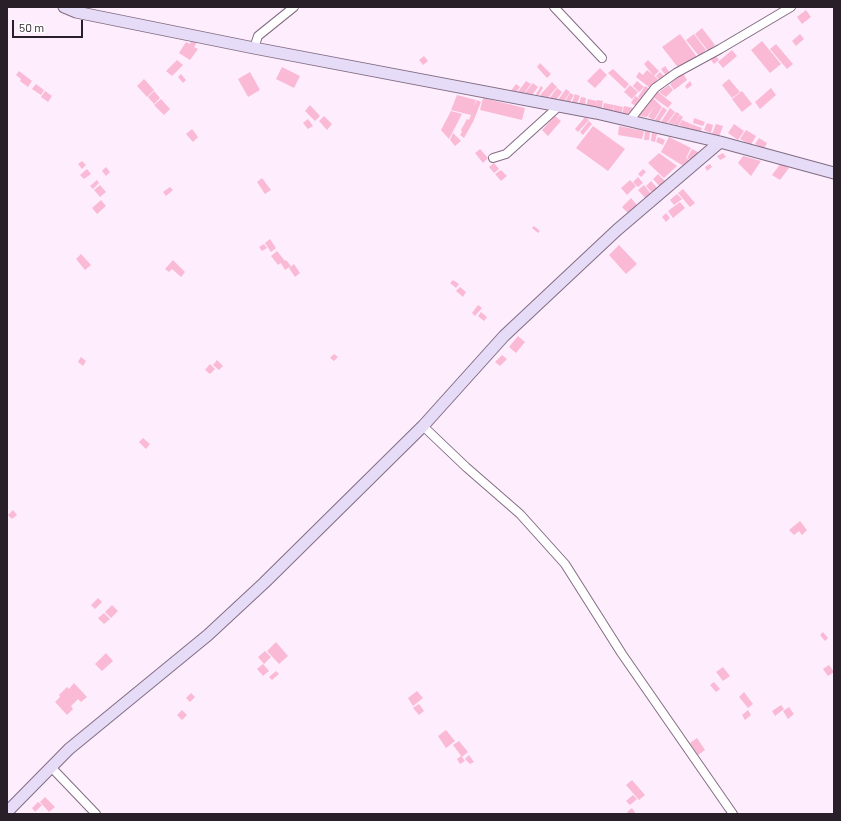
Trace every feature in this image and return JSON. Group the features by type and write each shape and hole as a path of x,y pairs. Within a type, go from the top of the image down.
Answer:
{"street":[{"path":"64,7 76,12 254,48 559,106 629,121 720,142 834,173"},
{"path":"254,48 258,36 294,7"},
{"path":"554,7 602,58"},
{"path":"629,121 655,88 671,77 727,46 791,7"},
{"path":"493,158 506,154 559,106"},
{"path":"7,812 69,749 208,635 264,583 423,426 510,331 617,230 720,142"},
{"path":"423,426 466,467 520,514 565,564 622,654 733,814"},
{"path":"51,767 96,814"}],"building":[{"path":"806,10 811,17 802,24 797,17"},
{"path":"702,28 715,45 708,51 695,34"},
{"path":"680,34 697,57 680,70 662,47"},
{"path":"694,34 706,50 699,56 686,40"},
{"path":"800,34 804,39 796,46 792,41"},
{"path":"192,39 197,42 194,47 198,49 190,60 179,53 186,42 190,44"},
{"path":"762,41 781,64 770,73 751,50"},
{"path":"776,44 793,64 787,69 770,49"},
{"path":"732,50 737,56 723,68 718,62"},
{"path":"424,56 428,61 423,65 419,60"},
{"path":"716,56 719,60 714,64 711,60"},
{"path":"177,60 183,65 172,76 166,71"},
{"path":"648,60 659,71 654,76 644,64"},
{"path":"540,63 551,74 547,78 537,67"},
{"path":"665,66 670,73 666,76 661,69"},
{"path":"282,67 300,76 294,88 276,79"},
{"path":"600,68 607,75 595,88 587,81"},
{"path":"613,69 629,84 625,89 608,73"},
{"path":"647,70 658,79 650,88 636,77 639,72 643,75"},
{"path":"19,71 32,81 28,87 20,81 21,79 16,75"},
{"path":"250,72 260,90 248,97 238,79"},
{"path":"660,72 665,77 661,81 656,76"},
{"path":"683,73 687,80 674,90 670,84"},
{"path":"181,74 186,80 183,83 178,77"},
{"path":"144,79 154,90 147,97 137,86"},
{"path":"729,79 740,92 732,98 722,85"},
{"path":"526,81 531,84 522,96 517,93"},
{"path":"637,81 644,87 639,92 633,86"},
{"path":"690,81 692,85 687,89 685,86"},
{"path":"552,82 557,87 546,100 540,95"},
{"path":"533,83 538,87 530,98 524,94"},
{"path":"36,84 44,90 41,95 32,89"},
{"path":"516,84 520,87 514,95 510,92"},
{"path":"630,85 638,92 632,99 624,92"},
{"path":"669,85 673,90 666,97 659,92"},
{"path":"541,86 543,88 538,96 536,94"},
{"path":"645,86 650,89 642,100 638,97"},
{"path":"557,88 562,92 554,103 549,99"},
{"path":"771,88 776,95 760,109 755,102"},
{"path":"566,89 570,92 563,103 558,100"},
{"path":"45,91 52,96 48,102 41,97"},
{"path":"154,91 160,98 154,104 148,97"},
{"path":"657,91 672,103 668,108 653,97"},
{"path":"742,91 752,104 742,112 732,99"},
{"path":"570,93 574,95 568,105 564,103"},
{"path":"575,94 580,96 576,107 571,105"},
{"path":"457,95 476,100 474,106 477,100 481,102 473,122 464,138 460,135 462,132 461,130 471,115 451,110"},
{"path":"635,96 642,100 637,107 631,103"},
{"path":"581,97 586,98 585,105 579,104"},
{"path":"652,97 662,107 654,120 648,117 655,105 647,117 638,116"},
{"path":"483,98 525,108 522,120 480,110"},
{"path":"161,99 170,109 164,115 154,105"},
{"path":"588,99 597,101 595,108 586,106"},
{"path":"597,100 603,101 601,112 595,111"},
{"path":"604,103 614,105 612,114 602,112"},
{"path":"310,105 320,116 315,121 305,111"},
{"path":"614,105 623,107 621,115 613,114"},
{"path":"624,106 633,108 631,116 622,114"},
{"path":"663,107 667,110 659,122 655,120"},
{"path":"670,108 675,112 667,123 661,122"},
{"path":"451,111 462,114 449,139 441,130"},
{"path":"676,112 680,114 674,124 668,123"},
{"path":"680,115 683,117 678,126 674,124"},
{"path":"324,116 332,124 327,130 319,121"},
{"path":"555,116 561,121 548,136 542,130"},
{"path":"585,117 589,120 578,132 575,129"},
{"path":"694,118 705,122 703,126 693,123"},
{"path":"308,119 313,126 308,129 303,123"},
{"path":"682,120 691,124 689,129 679,125"},
{"path":"589,121 592,124 583,135 580,132"},
{"path":"707,123 713,125 711,133 704,130"},
{"path":"691,124 702,128 700,134 689,131"},
{"path":"716,124 723,126 719,137 712,134"},
{"path":"734,124 744,131 738,140 728,133"},
{"path":"593,126 625,149 608,171 576,148"},
{"path":"619,126 644,131 642,139 618,135"},
{"path":"192,129 198,137 193,142 186,134"},
{"path":"746,130 756,136 751,145 740,139"},
{"path":"645,131 650,132 649,140 644,140"},
{"path":"453,133 461,141 455,146 450,140"},
{"path":"652,133 657,134 655,142 651,141"},
{"path":"658,137 665,140 663,145 656,142"},
{"path":"669,137 691,148 686,158 689,160 685,167 661,152"},
{"path":"759,138 767,143 764,149 755,144"},
{"path":"480,149 488,158 483,163 475,153"},
{"path":"692,149 700,153 693,162 687,158"},
{"path":"659,153 677,166 664,178 648,163"},
{"path":"723,153 726,157 720,160 717,156"},
{"path":"743,156 761,161 751,176 738,163"},
{"path":"82,161 86,165 82,169 78,164"},
{"path":"494,163 499,169 494,173 489,167"},
{"path":"781,163 789,168 780,180 772,175"},
{"path":"710,164 712,167 707,171 705,167"},
{"path":"106,167 110,172 106,176 102,171"},
{"path":"87,169 91,174 84,179 80,175"},
{"path":"643,169 646,172 641,177 638,174"},
{"path":"501,170 507,176 501,181 495,174"},
{"path":"658,174 667,183 661,188 653,179"},
{"path":"638,177 643,183 638,187 633,182"},
{"path":"262,178 271,190 265,194 257,182"},
{"path":"97,180 99,183 93,189 90,186"},
{"path":"630,180 636,186 627,195 621,188"},
{"path":"651,181 659,190 654,195 646,186"},
{"path":"100,185 106,192 100,197 94,190"},
{"path":"644,185 652,195 647,200 638,190"},
{"path":"170,187 173,190 166,196 163,192"},
{"path":"683,189 695,203 690,207 678,193"},
{"path":"677,194 682,199 674,205 670,200"},
{"path":"631,198 637,205 628,213 622,207"},
{"path":"101,200 106,206 97,214 92,208"},
{"path":"680,202 685,208 673,218 668,211"},
{"path":"666,213 670,218 666,222 662,217"},
{"path":"534,226 540,231 538,233 532,228"},
{"path":"270,239 276,248 271,252 265,243"},
{"path":"264,244 267,248 262,251 259,247"},
{"path":"619,245 637,264 626,274 609,255"},
{"path":"277,251 291,266 285,270 281,263 278,265 271,256"},
{"path":"81,254 91,265 85,270 76,259"},
{"path":"173,260 185,272 181,277 172,269 169,272 165,269"},
{"path":"294,264 300,273 295,277 289,268"},
{"path":"453,280 459,284 456,288 450,283"},
{"path":"460,287 466,292 463,297 456,291"},
{"path":"478,305 482,308 475,316 472,313"},
{"path":"481,312 487,317 484,321 478,316"},
{"path":"518,336 525,342 516,353 509,347"},
{"path":"334,354 338,357 334,361 330,358"},
{"path":"502,355 507,359 500,366 495,362"},
{"path":"81,357 86,361 83,366 78,362"},
{"path":"217,360 223,366 219,370 213,365"},
{"path":"210,364 215,369 210,374 205,370"},
{"path":"143,438 150,444 146,449 139,442"},
{"path":"13,510 17,515 12,519 8,515"},
{"path":"800,521 807,530 802,535 799,531 794,535 789,530"},
{"path":"98,598 102,602 95,609 91,605"},
{"path":"112,605 118,611 111,618 105,612"},
{"path":"104,613 110,619 104,624 98,618"},
{"path":"823,632 828,638 825,641 820,635"},
{"path":"276,642 288,656 279,664 267,651"},
{"path":"265,651 271,657 264,664 258,657"},
{"path":"106,653 113,661 102,671 95,664"},
{"path":"263,664 269,671 263,676 257,669"},
{"path":"829,665 834,672 828,676 823,669"},
{"path":"723,667 730,676 723,681 716,672"},
{"path":"276,671 279,674 272,680 269,677"},
{"path":"714,682 720,689 716,692 710,685"},
{"path":"74,683 87,697 81,702 78,699 71,706 73,709 67,715 55,702 60,697 59,695 67,687 69,689"},
{"path":"417,691 423,698 413,706 408,698"},
{"path":"744,692 753,704 748,708 739,697"},
{"path":"191,693 195,697 190,702 186,698"},
{"path":"419,704 424,711 419,715 413,708"},
{"path":"781,705 784,709 775,716 772,711"},
{"path":"789,707 794,714 788,719 783,711"},
{"path":"182,710 187,715 182,720 177,715"},
{"path":"748,710 751,715 745,720 742,715"},
{"path":"446,730 455,741 446,748 438,736"},
{"path":"697,738 705,750 698,755 690,743"},
{"path":"459,741 468,752 462,757 453,745"},
{"path":"469,755 474,762 470,764 465,759"},
{"path":"461,756 465,761 460,764 457,759"},
{"path":"632,780 645,795 639,800 626,785"},
{"path":"633,795 637,799 630,805 626,801"},
{"path":"45,797 55,807 49,812 40,802"},
{"path":"38,802 42,805 35,812 32,808"},
{"path":"632,808 636,814 629,814 627,812"}]}
